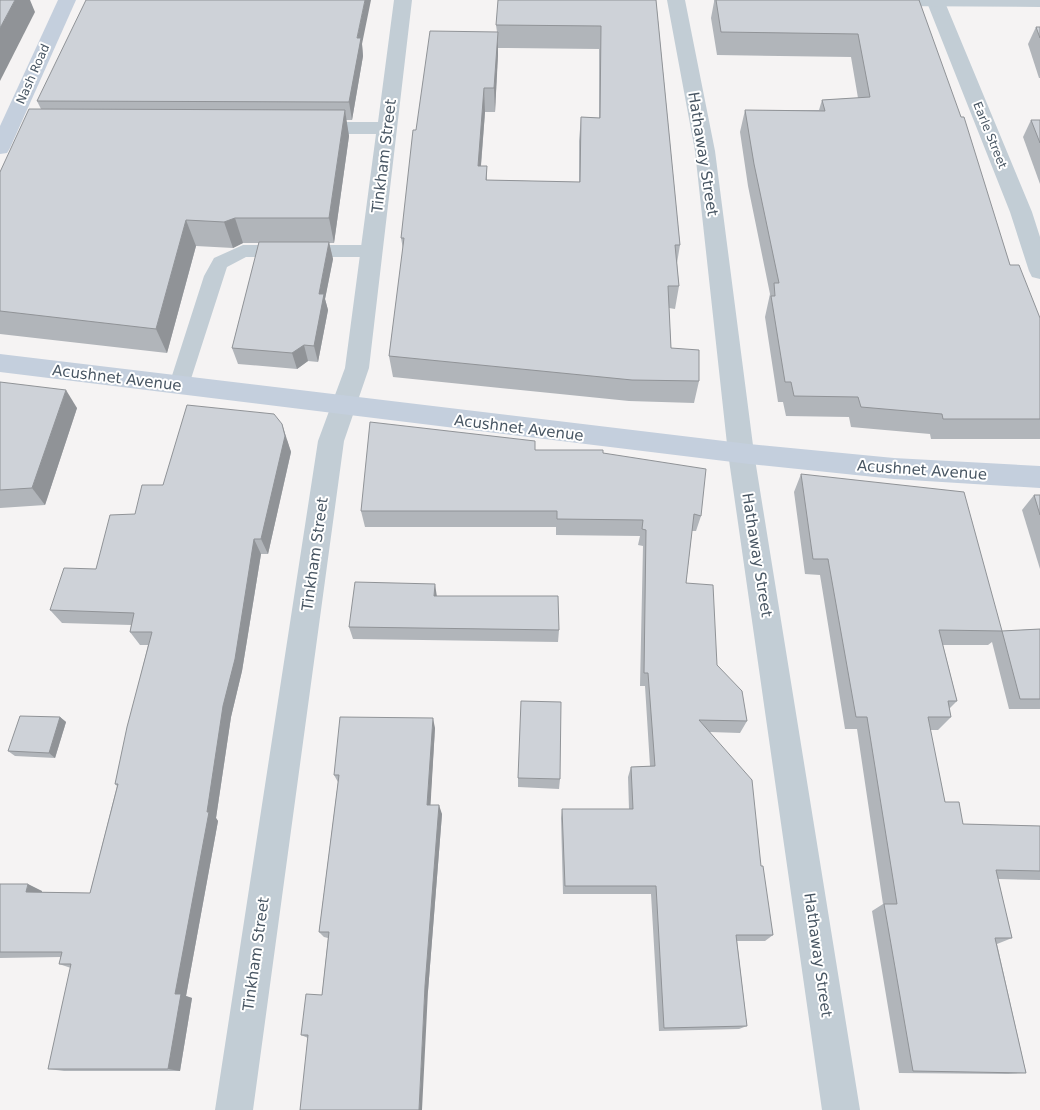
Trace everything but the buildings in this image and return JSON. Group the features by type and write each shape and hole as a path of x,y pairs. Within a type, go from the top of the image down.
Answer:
{"main road":[{"name":"Nash Road","path":"0,148 67,0"},
{"name":"Acushnet Avenue","path":"0,364 873,468 1040,477"}],"street":[{"name":"Tinkham Street","path":"234,1110 331,441 357,368 403,0"},
{"name":"Hathaway Street","path":"676,0 705,151 741,453 841,1110"},
{"name":"Earle Street","path":"936,0 1021,212 1040,271"},
{"path":"868,1 1040,2"},
{"path":"9,128 29,128"},
{"path":"288,128 388,128"}],"lane":[{"path":"179,385 213,276 224,261 243,251 373,251"}]}
